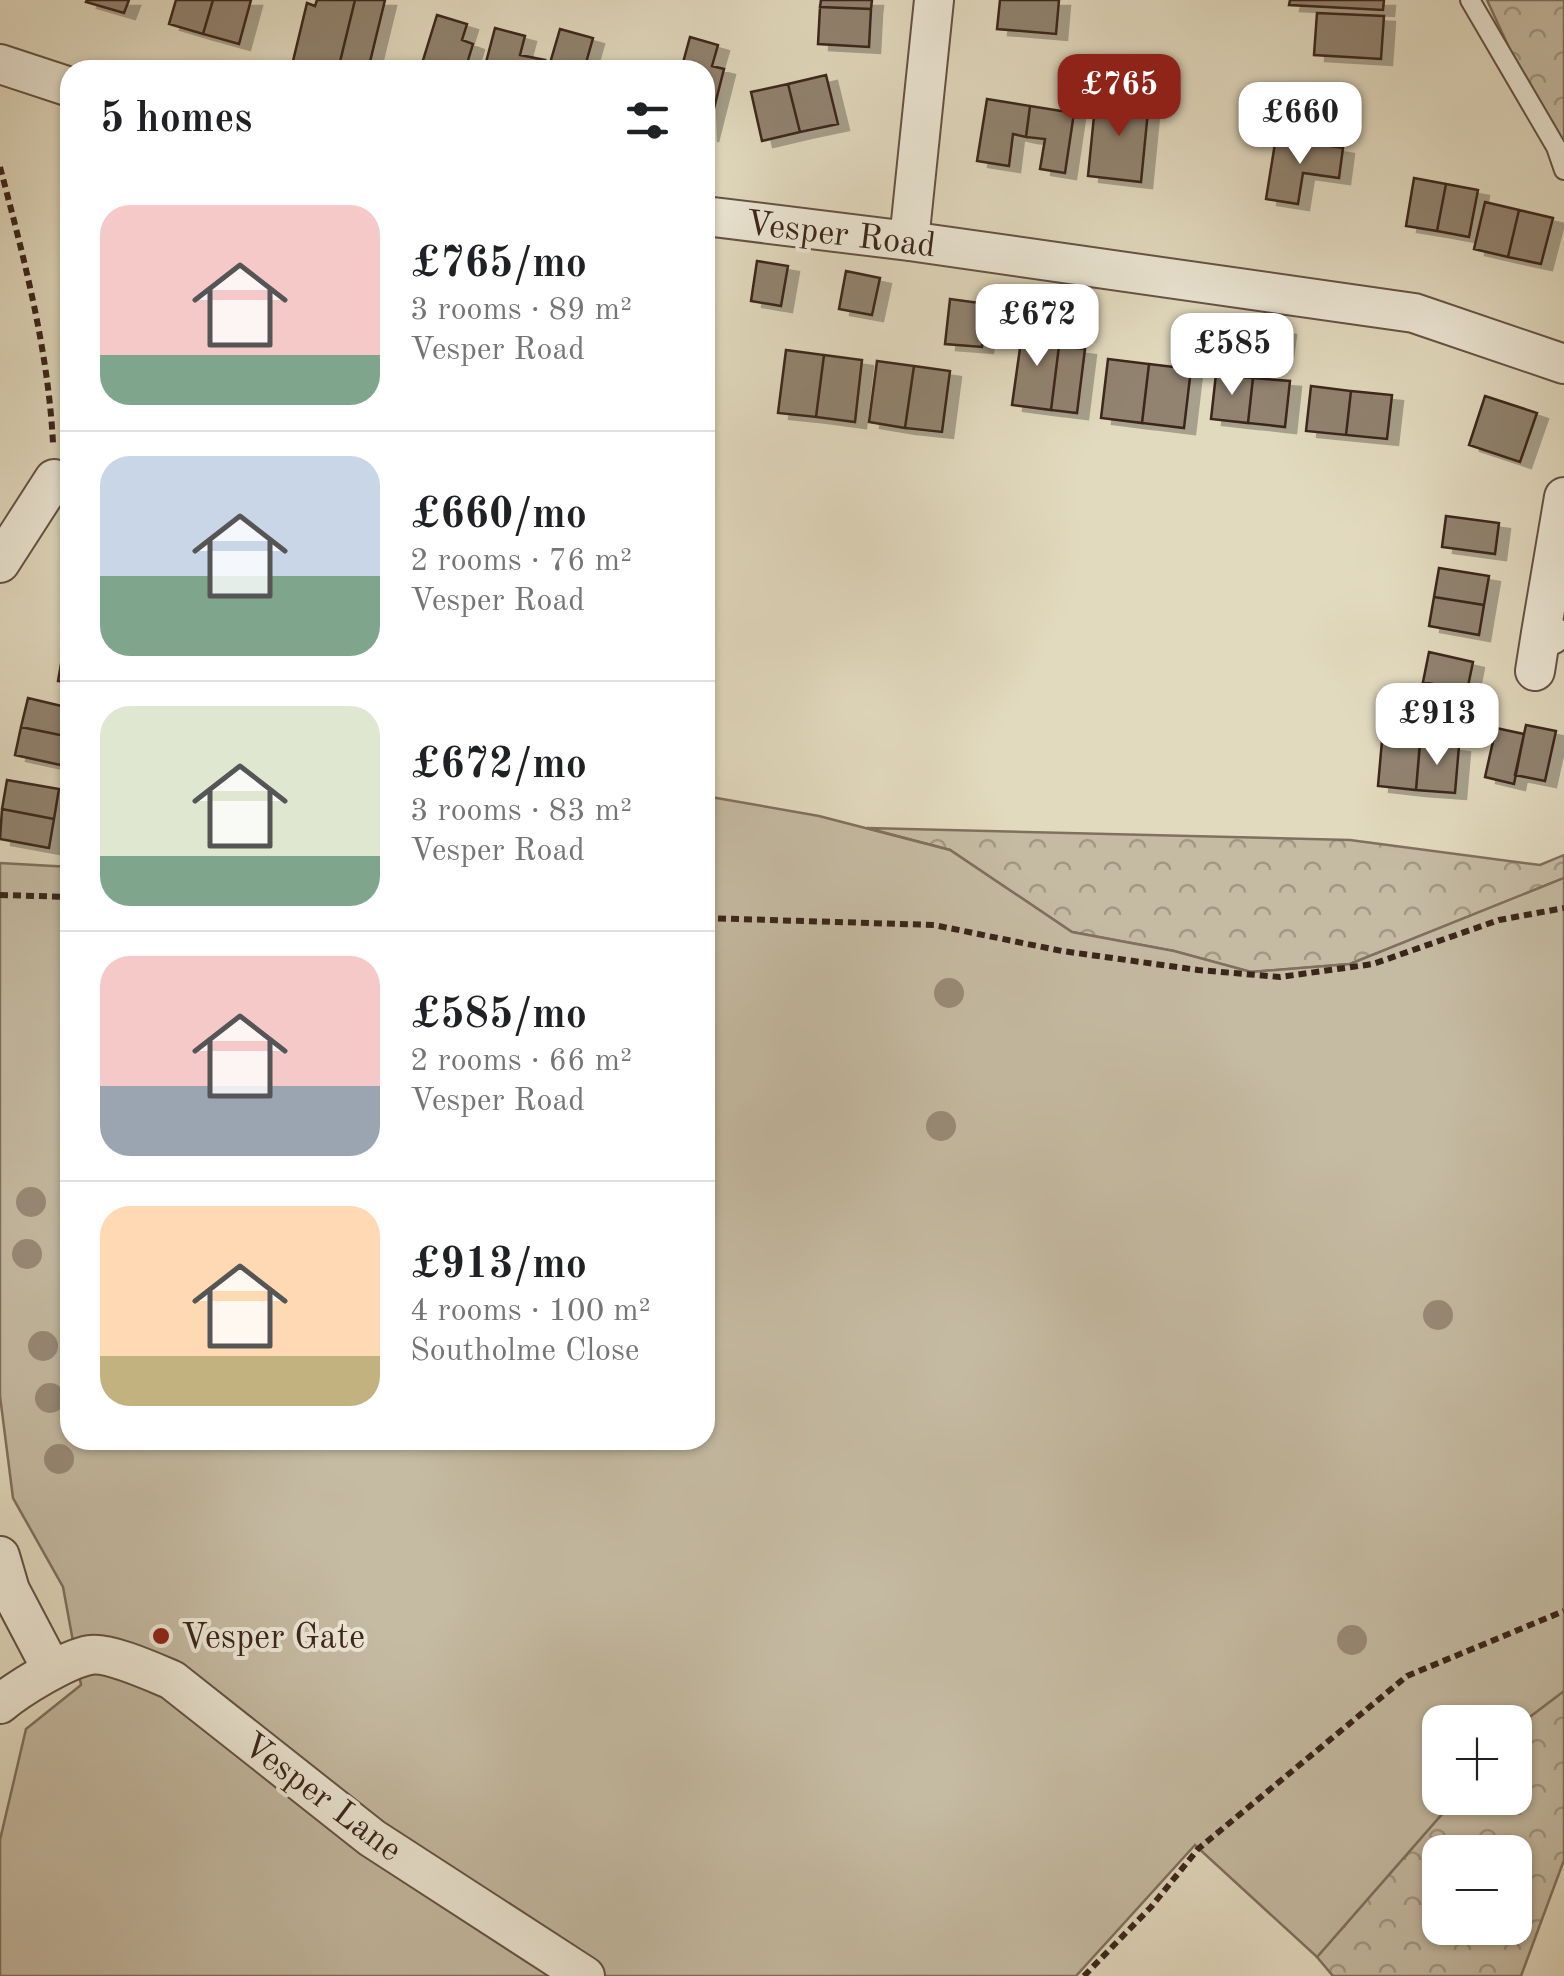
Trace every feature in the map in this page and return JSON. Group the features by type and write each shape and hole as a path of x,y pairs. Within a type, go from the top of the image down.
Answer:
{"street":[{"path":"908,242 934,0"},
{"path":"0,64 60,84"},
{"name":"Vesper Road","path":"715,217 1414,313 1564,364"},
{"path":"0,563 54,479"},
{"path":"1535,671 1546,634 1564,497"},
{"path":"0,1556 10,1590 52,1670"},
{"name":"Vesper Lane","path":"0,1704 52,1670 92,1654 140,1666 172,1680 372,1838 585,1976"}],"lane":[{"path":"1470,0 1556,146 1564,170"}],"path":[{"path":"0,167 34,298 52,421"},
{"path":"0,895 60,897"},
{"path":"715,918 934,926 1101,956 1280,977 1374,964 1498,920 1564,908"},
{"path":"1084,1976 1151,1907 1198,1849 1408,1676 1564,1611"}],"green space":[{"path":"1487,0 1564,0 1564,174 1548,132"},
{"path":"715,798 819,816 950,850 1072,932 1174,951 1251,972 1350,964 1564,878 1564,1691 1532,1715 1532,1705 1422,1705 1422,1815 1441,1815 1317,1957 1195,1845 1076,1976 0,1976 0,1840 26,1729 81,1685 63,1587 13,1498 0,1396 0,863 60,866 60,1450 715,1450"},
{"path":"867,828 1350,840 1540,865 1564,855 1564,878 1350,964 1251,972 1174,951 1072,932 950,850"},
{"path":"1564,1691 1564,1860 1521,1976 1333,1976 1317,1957 1422,1837 1422,1945 1532,1945 1532,1835 1424,1835 1441,1815 1532,1815 1532,1715"}],"building":[{"path":"87,0 129,0 124,13"},
{"path":"176,0 213,0 203,34 169,24"},
{"path":"213,0 251,0 239,44 203,34"},
{"path":"317,0 355,0 340,60 293,60 307,3 315,6"},
{"path":"355,0 385,0 370,60 340,60"},
{"path":"821,0 872,0 871,9 820,7"},
{"path":"1000,0 1059,0 1056,34 997,29"},
{"path":"1290,0 1384,0 1383,10 1289,5"},
{"path":"820,7 871,9 869,47 818,44"},
{"path":"1317,13 1384,16 1381,59 1314,55"},
{"path":"437,15 467,24 462,40 473,44 468,60 423,60"},
{"path":"495,28 525,36 520,55 545,60 487,60"},
{"path":"560,29 593,38 587,60 551,60"},
{"path":"690,37 718,45 714,60 684,60"},
{"path":"715,67 724,69 715,104"},
{"path":"826,75 838,124 800,132 788,84"},
{"path":"788,84 800,132 762,141 751,92"},
{"path":"1096,96 1149,101 1141,182 1088,176"},
{"path":"987,99 1030,106 1026,137 1013,134 1009,166 977,161"},
{"path":"1030,106 1074,113 1065,173 1040,169 1045,139 1026,137"},
{"path":"1276,137 1343,148 1339,178 1303,173 1298,204 1266,199"},
{"path":"1414,178 1446,184 1437,231 1406,226"},
{"path":"1446,184 1478,190 1469,237 1437,231"},
{"path":"1485,202 1519,210 1508,257 1474,249"},
{"path":"1519,210 1553,218 1541,264 1508,257"},
{"path":"757,261 788,266 781,306 751,301"},
{"path":"846,271 880,278 872,315 839,309"},
{"path":"1034,298 1058,301 1055,323 1031,320"},
{"path":"950,299 987,304 982,347 945,344"},
{"path":"1256,324 1285,329 1282,351 1252,346"},
{"path":"1032,326 1061,330 1051,410 1012,405 1021,341 1030,343"},
{"path":"1059,346 1085,349 1077,413 1051,410"},
{"path":"786,350 824,355 816,417 778,413"},
{"path":"824,355 862,360 855,422 816,417"},
{"path":"1108,359 1149,364 1142,423 1101,418"},
{"path":"877,361 914,366 905,428 869,422"},
{"path":"1149,364 1191,369 1184,428 1142,423"},
{"path":"914,366 950,371 942,432 905,428"},
{"path":"1216,374 1253,378 1248,423 1211,419"},
{"path":"1253,378 1290,381 1285,427 1248,423"},
{"path":"1311,386 1351,391 1346,435 1306,431"},
{"path":"1351,391 1392,395 1387,439 1346,435"},
{"path":"1485,396 1537,413 1520,462 1469,445"},
{"path":"1446,516 1499,523 1495,554 1442,547"},
{"path":"1439,568 1489,576 1484,605 1434,597"},
{"path":"1434,597 1484,605 1479,635 1429,626"},
{"path":"1429,652 1473,662 1467,691 1423,682"},
{"path":"1423,682 1467,691 1462,720 1417,712"},
{"path":"28,698 60,706 60,735 21,727"},
{"path":"1384,718 1422,721 1416,790 1378,786"},
{"path":"1526,725 1556,731 1545,781 1515,775"},
{"path":"21,727 60,735 60,765 15,755"},
{"path":"1496,728 1524,734 1514,784 1485,777"},
{"path":"1420,742 1459,746 1455,793 1416,790"},
{"path":"7,780 59,789 54,819 2,809"},
{"path":"2,809 54,819 49,848 0,839"}],"place":[{"name":"Vesper Gate","path":"161,1636"}]}
